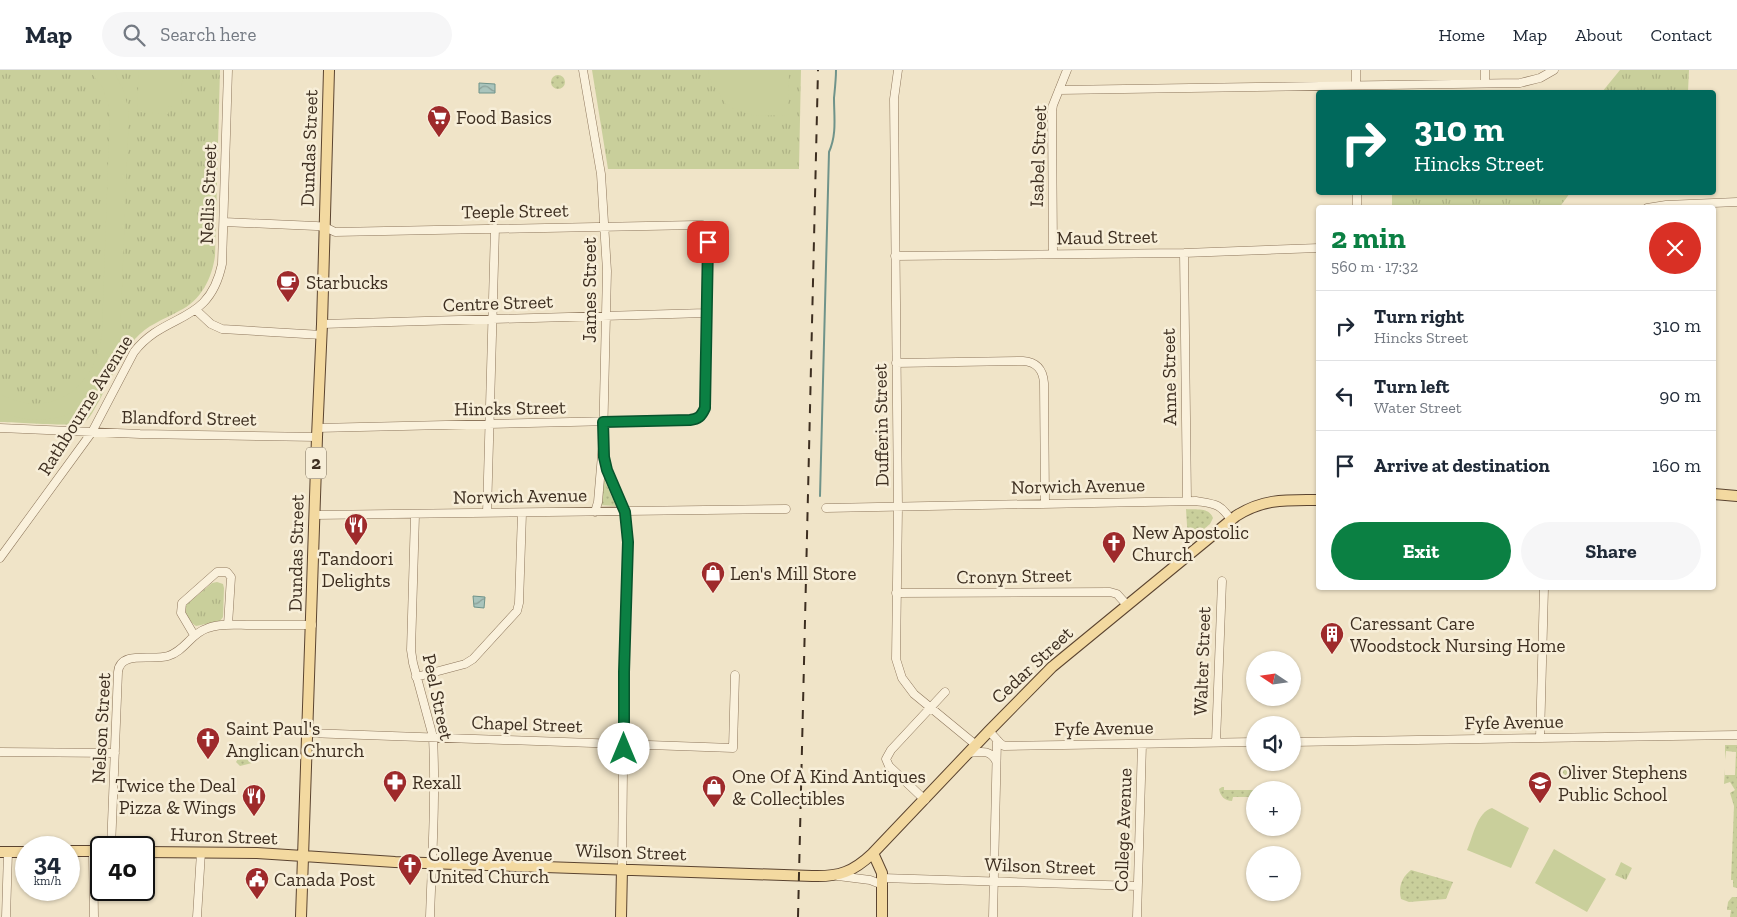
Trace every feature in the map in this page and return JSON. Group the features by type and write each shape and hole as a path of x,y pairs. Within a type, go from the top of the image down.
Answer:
{"main road":[{"name":"Dundas Street","path":"301,917 322,329 329,70"},
{"path":"1716,494 1737,496"},
{"path":"1231,520 1245,510 1260,504 1278,501 1316,500"},
{"name":"Cedar Street","path":"873,853 1052,667 1231,520"},
{"name":"Huron Street","path":"155,852 304,856"},
{"path":"873,853 880,867 883,882 882,917"},
{"name":"Wilson Street","path":"304,856 432,863 836,876 855,868 873,853"},
{"path":"621,917 622,868"}],"street":[{"name":"Nellis Street","path":"196,310 209,295 218,278 222,264 228,70"},
{"name":"James Street","path":"583,70 600,174 607,271 602,444 598,502 594,512"},
{"name":"Dufferin Street","path":"898,70 894,99 898,507 895,646 897,665 907,686 930,708 976,745"},
{"name":"Isabel Street","path":"1053,254 1052,118 1053,106 1067,70"},
{"path":"1356,70 1356,89"},
{"path":"1485,70 1485,84"},
{"path":"1059,90 1356,89 1485,84 1526,82 1540,78 1554,70"},
{"path":"1684,205 1737,202"},
{"name":"Teeple Street","path":"224,222 324,227 335,232 697,224 706,228 708,234 706,313"},
{"path":"487,514 494,319 495,228"},
{"name":"Maud Street","path":"896,256 1184,253 1316,248"},
{"name":"Anne Street","path":"1184,253 1187,501"},
{"name":"Centre Street","path":"196,310 211,324 222,329 322,329 494,319 706,313"},
{"name":"Rathbourne Avenue","path":"0,558 92,432 134,352 158,330 196,310"},
{"name":"Hincks Street","path":"317,432 489,424 696,419 702,415 705,408 706,313"},
{"path":"896,363 1023,361 1031,362 1039,367 1044,375 1045,504"},
{"name":"Blandford Street","path":"0,428 92,432 317,432"},
{"path":"602,444 607,470 625,512 628,547 624,672 622,868"},
{"name":"Norwich Avenue","path":"826,508 1187,501 1215,505 1224,509 1231,520"},
{"name":"Norwich Avenue","path":"314,515 786,509"},
{"path":"416,677 464,664 473,659 517,612 519,603 522,513"},
{"name":"Peel Street","path":"415,515 411,641 413,664 432,737 434,788 430,917"},
{"path":"228,625 231,578 227,572 220,571 182,604 181,613 194,635 209,627 228,625 312,625"},
{"name":"Walter Street","path":"1216,742 1222,581"},
{"path":"1540,738 1544,590"},
{"name":"Cronyn Street","path":"896,593 1110,592 1117,594 1127,604"},
{"name":"Nelson Street","path":"112,836 118,672 120,664 124,660 170,656 184,647 194,635"},
{"name":"Chapel Street","path":"308,733 733,748 735,675"},
{"path":"925,800 889,766 886,759 891,750 945,692"},
{"path":"989,731 997,740 993,917"},
{"name":"Fyfe Avenue","path":"1301,742 1737,735"},
{"name":"Fyfe Avenue","path":"997,740 1004,746 1246,742"},
{"name":"College Avenue","path":"1137,917 1142,744"},
{"path":"0,752 115,753"},
{"path":"968,753 988,752 993,755 996,761"},
{"path":"4,852 6,917"},
{"path":"197,917 201,852"},
{"name":"Wilson Street","path":"836,876 883,882 993,882 1137,886"},
{"path":"94,917 95,901"}],"green space":[{"path":"0,70 220,70 215,256 208,280 199,295 187,307 150,326 135,339 120,361 92,413 83,423 0,422"},
{"path":"89,70 113,70 123,89 129,111 118,357 113,372 106,383 89,401 78,409 66,415 53,418 27,419 0,412 0,394 19,402 37,404 54,401 69,394 82,382 92,368 99,351 102,331 110,111 103,88"},
{"path":"139,70 183,70 181,94 178,95 178,102 172,102 172,107 168,106 168,114 137,112"},
{"path":"592,70 801,70 799,169 608,169"},
{"path":"708,70 789,70 788,115 754,116 727,106 709,78"},
{"path":"1620,70 1689,70 1688,90 1604,90"},
{"path":"555,75 561,75 565,82 561,89 555,89 551,85 551,79"},
{"path":"1392,195 1569,195 1561,205 1392,205"},
{"path":"603,477 616,506 599,505"},
{"path":"1186,509 1198,509 1208,512 1213,518 1210,524 1188,542"},
{"path":"212,583 223,584 224,588 223,617 220,621 196,626 187,617 186,605"},
{"path":"1725,745 1737,745 1737,888 1733,887 1733,880 1731,880 1734,806 1730,793 1735,790 1730,782 1724,784 1725,769 1725,775 1735,775 1736,752 1726,751 1725,760"},
{"path":"239,757 256,762 240,766 236,762"},
{"path":"1561,768 1576,769 1577,776 1574,779 1568,778 1560,770"},
{"path":"1224,787 1224,790 1246,790 1246,797 1233,797 1232,801 1227,800 1220,794 1219,789"},
{"path":"1492,808 1529,828 1511,868 1467,850 1479,820 1487,810"},
{"path":"1554,849 1606,879 1587,912 1535,883"},
{"path":"1621,862 1632,868 1626,880 1615,875"},
{"path":"1411,870 1453,882 1446,899 1409,902 1401,899 1401,883"},
{"path":"1732,897 1737,897 1737,917 1730,917 1731,910 1727,910 1728,902"}],"water":[{"path":"479,83 495,84 495,93 479,93"},
{"path":"473,596 485,597 484,608 474,607"}],"waterway":[{"path":"820,496 829,152 834,132 836,70"}],"railway":[{"path":"798,917 818,70"}],"place":[{"name":"Food Basics","path":"439,138"},
{"name":"Starbucks","path":"288,303"},
{"name":"Tandoori Delights","path":"356,546"},
{"name":"New Apostolic Church","path":"1114,564"},
{"name":"Len's Mill Store","path":"713,594"},
{"name":"Caressant Care Woodstock Nursing Home","path":"1332,655"},
{"name":"Saint Paul's Anglican Church","path":"208,760"},
{"name":"Rexall","path":"395,803"},
{"name":"Oliver Stephens Public School","path":"1540,804"},
{"name":"One Of A Kind Antiques & Collectibles","path":"714,808"},
{"name":"Twice the Deal Pizza & Wings","path":"254,817"},
{"name":"College Avenue United Church","path":"410,886"},
{"name":"Canada Post","path":"257,900"}],"route":[{"path":"624,749 628,542 625,512 607,470 604,457 602,444 603,422 690,420 702,415 705,408 708,242"}]}
